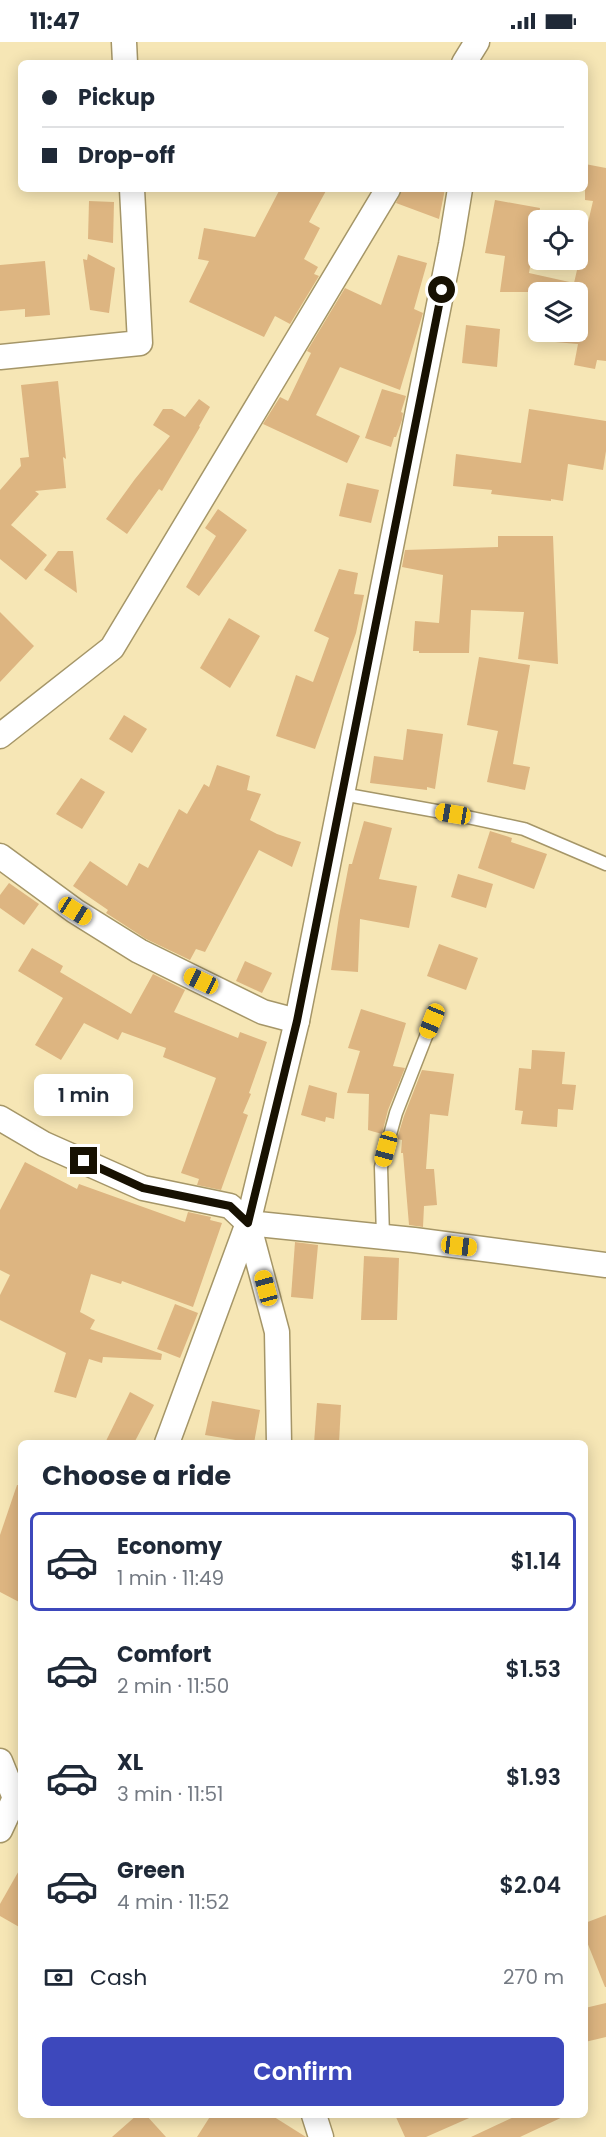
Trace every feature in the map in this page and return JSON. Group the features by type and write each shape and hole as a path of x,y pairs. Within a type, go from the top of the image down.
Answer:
{"street":[{"path":"124,42 125,60"},
{"path":"466,60 477,42"},
{"path":"481,60 484,42"},
{"path":"0,357 140,344 132,192"},
{"path":"0,736 112,648 386,192"},
{"path":"168,1440 248,1223 297,1021 460,192"},
{"path":"0,856 75,911 139,951 263,1012 297,1021"},
{"path":"0,1118 44,1144 143,1188 230,1206 248,1223 277,1332 279,1440"},
{"path":"248,1223 383,1237 606,1265"},
{"path":"0,1761 18,1794"},
{"path":"0,1830 18,1798"},
{"path":"315,2118 321,2137"}],"lane":[{"path":"342,794 524,829 606,864"},
{"path":"383,1237 381,1167 399,1103 432,1021"}],"building":[{"path":"588,165 606,168 606,361 597,360 595,369 574,365 578,344 555,342 588,342 588,282 574,282 577,270 588,270 588,223 593,201 585,200 585,192 588,192"},
{"path":"278,192 325,192 309,222 320,228 304,259 318,267 314,274 319,276 290,324 275,316 264,337 189,302 209,261 198,259 204,228 255,237"},
{"path":"401,192 444,192 439,219 396,203"},
{"path":"495,200 540,208 540,210 528,210 529,273 570,282 528,282 528,292 500,292 505,256 485,253"},
{"path":"89,201 114,202 113,243 88,239"},
{"path":"88,254 115,268 109,313 90,310 83,259 87,260"},
{"path":"398,255 427,263 414,309 423,313 400,390 340,367 316,415 360,436 347,463 263,424 280,397 288,401 311,353 307,351 345,288 381,305"},
{"path":"45,261 50,315 25,317 25,309 0,311 0,265"},
{"path":"466,325 500,329 497,367 462,363"},
{"path":"58,381 66,459 63,457 66,488 35,491 39,494 11,525 47,555 26,580 0,559 0,490 21,466 20,458 29,457 21,385"},
{"path":"382,389 406,396 401,412 403,413 402,420 391,447 365,438"},
{"path":"199,399 210,407 200,427 162,491 159,489 127,534 106,519 170,436 153,425 163,409 172,409 185,417"},
{"path":"529,409 606,421 606,451 603,470 568,464 563,501 491,494 492,490 453,486 456,454 521,463"},
{"path":"347,483 379,490 371,523 339,516"},
{"path":"218,509 247,530 199,596 186,587 216,536 205,528"},
{"path":"498,536 553,536 558,664 518,659 524,612 471,610 469,653 413,651 415,621 439,623 443,575 402,567 405,550 498,547"},
{"path":"58,551 73,551 77,593 44,570"},
{"path":"339,569 358,573 354,594 364,595 356,633 315,749 276,736 296,675 313,682 329,638 314,631"},
{"path":"0,612 34,646 0,682"},
{"path":"229,618 260,636 230,688 200,668"},
{"path":"479,657 530,665 513,764 530,767 525,790 487,782 498,731 467,725"},
{"path":"124,715 147,729 132,753 109,739"},
{"path":"407,729 443,734 435,789 370,783 374,756 403,760"},
{"path":"217,765 250,776 247,790 261,794 250,820 277,834 301,842 292,867 259,850 205,952 196,949 190,960 146,939 106,913 108,910 73,886 90,861 127,886 139,863 148,868 179,809 187,814 204,784 209,787"},
{"path":"81,778 105,792 82,829 56,814"},
{"path":"364,821 392,828 379,879 417,886 409,928 360,919 358,972 331,970 349,864 352,864"},
{"path":"490,831 512,838 511,842 547,854 534,889 478,868"},
{"path":"458,874 493,884 486,908 451,897"},
{"path":"9,883 39,904 24,925 0,908 0,895"},
{"path":"439,944 478,958 466,990 427,976"},
{"path":"32,948 63,966 60,972 131,1014 153,974 185,990 174,1012 238,1038 240,1032 267,1042 243,1113 248,1115 221,1190 197,1185 199,1179 181,1173 216,1078 163,1057 166,1048 122,1032 118,1040 84,1023 61,1060 35,1045 63,998 18,971"},
{"path":"245,961 272,973 262,993 236,981"},
{"path":"361,1009 406,1023 393,1066 405,1068 388,1110 382,1134 368,1130 369,1094 347,1093 360,1051 348,1048"},
{"path":"532,1050 565,1052 562,1084 576,1085 573,1110 558,1109 557,1127 521,1124 523,1111 515,1110 519,1068 531,1069"},
{"path":"422,1070 454,1074 448,1116 430,1114 426,1169 434,1169 437,1205 424,1206 423,1227 409,1225 403,1153 401,1153 402,1140 397,1139"},
{"path":"309,1085 337,1093 334,1119 326,1117 325,1122 301,1115"},
{"path":"25,1162 77,1189 79,1184 185,1222 188,1212 211,1217 210,1220 222,1223 193,1307 122,1281 121,1284 91,1274 80,1312 95,1320 90,1329 162,1354 161,1360 103,1357 102,1363 89,1359 76,1398 54,1392 66,1353 0,1320 0,1295 10,1275 0,1270 0,1210"},
{"path":"295,1242 318,1245 313,1299 291,1297"},
{"path":"364,1256 399,1258 397,1320 361,1320"},
{"path":"175,1304 198,1313 180,1358 157,1349"},
{"path":"130,1392 154,1405 136,1440 106,1440"},
{"path":"212,1401 260,1410 255,1440 236,1440 205,1435"},
{"path":"317,1403 341,1405 339,1440 314,1440"},
{"path":"18,1485 18,1601 0,1592 0,1535"},
{"path":"18,1872 18,1926 0,1916 0,1904"},
{"path":"606,1915 606,1987 588,1944 588,1922"},
{"path":"606,2003 606,2037 588,2041 588,2007"},
{"path":"134,2118 149,2118 166,2137 112,2137"},
{"path":"209,2118 276,2118 306,2137 197,2137"},
{"path":"396,2118 469,2118 426,2137 405,2137"},
{"path":"512,2118 561,2118 520,2137 471,2137"}],"route":[{"path":"84,1161 143,1188 230,1206 248,1223 297,1021 442,290"}]}
